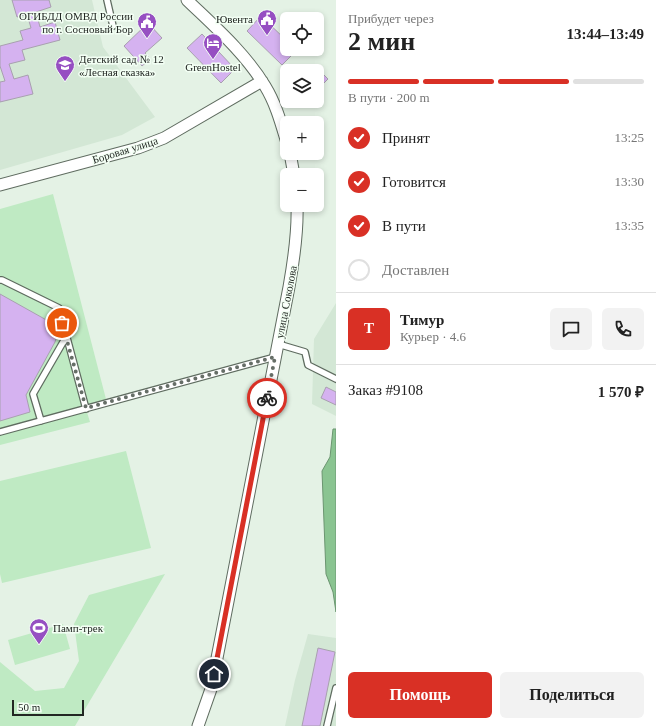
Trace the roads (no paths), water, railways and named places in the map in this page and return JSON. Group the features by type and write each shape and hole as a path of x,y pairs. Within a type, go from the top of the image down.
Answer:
{"street":[{"path":"187,0 243,55 262,81 280,119"},
{"name":"Боровая улица","path":"0,185 138,148 164,138 262,81"},
{"name":"улица Соколова","path":"198,726 211,689 278,344 295,251 297,229 296,212"}],"lane":[{"path":"107,0 113,26"},
{"path":"0,280 59,308 86,408"},
{"path":"41,421 33,394 66,337"},
{"path":"278,344 305,352 308,365 336,379"},
{"path":"0,432 275,357"},
{"path":"327,726 336,688"}],"place":[{"name":"Ювента","path":"267,36"},
{"name":"ОГИБДД ОМВД России по г. Сосновый Бор","path":"147,39"},
{"name":"GreenHostel","path":"213,60"},
{"name":"Детский сад № 12 «Лесная сказка»","path":"65,82"},
{"name":"Памп-трек","path":"39,645"}]}
